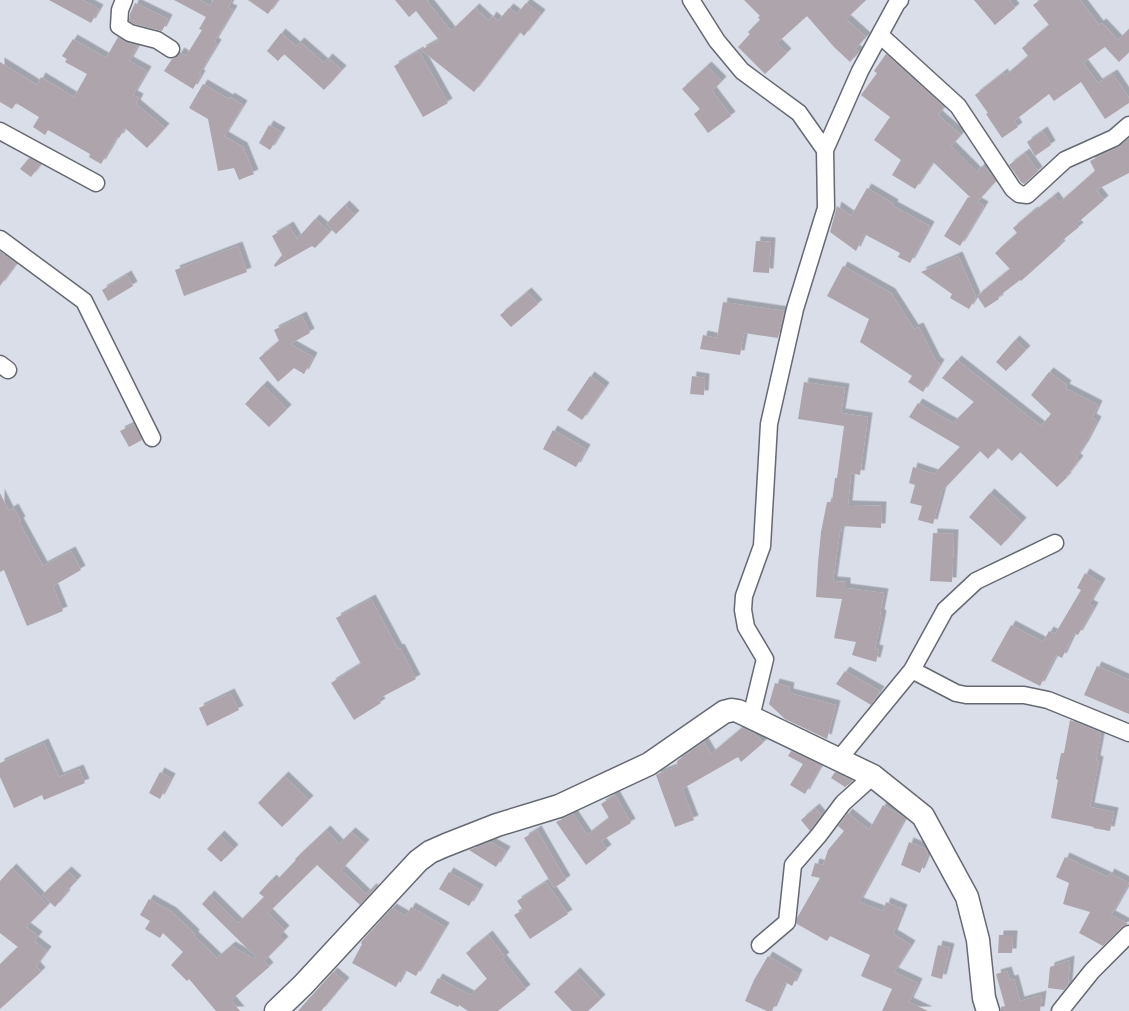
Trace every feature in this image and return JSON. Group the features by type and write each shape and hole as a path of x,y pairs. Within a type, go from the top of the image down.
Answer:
{"street":[{"path":"124,0 120,10 119,26 130,33 158,40 171,49"},
{"path":"691,0 717,41 742,71 798,113 825,150"},
{"path":"750,717 765,659 746,627 743,610 744,596 762,546 769,424 795,309 826,208 825,150 860,71 900,0"},
{"path":"880,35 958,106 1013,189 1019,194 1027,195 1065,160 1114,138 1129,125"},
{"path":"0,131 96,183"},
{"path":"0,239 84,301 152,438"},
{"path":"839,759 912,670 945,610 976,581 1055,543"},
{"path":"912,670 956,693 966,696 1024,695 1048,700 1129,733"},
{"path":"276,1011 303,985 418,861 430,852 497,825 559,806 648,764 724,712 732,710 738,711 873,776 923,816 967,897 978,940 984,998 988,1011"},
{"path":"760,945 787,922 794,865 844,803 873,776"},
{"path":"1060,1011 1092,971 1129,934"}],"building":[{"path":"49,0 82,0 99,9 91,23"},
{"path":"174,0 200,0 210,6 213,0 232,0 228,8 233,10 214,42 217,44 199,74 201,75 193,89 164,71 172,59 176,58 180,52 186,56 202,30 199,29 206,17"},
{"path":"248,0 278,0 268,14"},
{"path":"395,0 429,0 427,1 451,31 475,8 489,21 492,16 498,21 509,8 517,14 526,3 541,14 524,36 520,32 474,92 421,50 439,40 416,11 409,17"},
{"path":"744,0 866,0 846,19 866,37 855,49 859,52 850,62 807,16 777,43 787,53 765,74 738,47 750,34 748,32 760,20 758,17 760,16"},
{"path":"974,0 1009,0 1015,8 995,25"},
{"path":"1040,0 1080,0 1099,25 1102,23 1118,40 1129,29 1129,52 1119,62 1105,47 1083,63 1098,83 1113,74 1129,98 1129,103 1105,119 1081,82 1054,101 1049,94 1014,121 1018,127 1002,138 975,95 1003,73 1005,76 1028,56 1022,48 1049,25 1033,5"},
{"path":"135,3 168,19 162,31 129,21"},
{"path":"281,33 296,46 300,42 324,63 328,58 342,70 324,90 284,54 278,61 267,51"},
{"path":"118,37 127,43 138,45 129,61 147,71 133,95 139,98 136,104 165,128 147,148 125,128 119,138 117,137 101,164 89,157 90,154 48,130 45,135 33,127 39,117 16,103 12,109 0,102 0,62 37,85 41,77 74,97 87,74 65,62 67,59 62,56 73,39 106,58"},
{"path":"419,51 448,103 423,117 394,66"},
{"path":"886,54 911,76 910,78 923,87 944,107 938,115 961,135 951,146 977,172 982,166 996,181 977,202 984,206 960,246 944,236 968,197 971,198 933,162 915,189 892,175 901,160 874,140 890,117 861,95 877,73 874,71"},
{"path":"707,66 722,81 712,91 731,116 708,133 694,114 700,109 682,89"},
{"path":"203,84 243,105 224,136 243,147 254,174 239,180 234,168 218,171 208,119 189,108"},
{"path":"269,125 281,132 270,150 259,143"},
{"path":"1043,131 1051,145 1035,156 1027,142"},
{"path":"1129,138 1129,173 1096,190 1104,200 1076,224 1079,227 1059,243 1061,245 1021,281 985,308 977,296 1010,269 995,253 1017,233 1013,228 1054,196 1059,203 1095,171 1090,161 1118,147"},
{"path":"1025,153 1038,171 1024,184 1009,165"},
{"path":"29,158 41,164 31,177 20,169"},
{"path":"867,188 894,204 893,206 930,226 910,263 898,257 900,253 864,234 856,251 830,232 837,206 851,216"},
{"path":"345,205 355,215 336,234 326,224"},
{"path":"315,219 330,232 315,248 312,246 275,267 274,265 282,255 272,236 289,226 297,239"},
{"path":"756,241 771,242 769,273 753,272"},
{"path":"238,246 247,272 184,296 175,270"},
{"path":"0,251 16,264 0,286"},
{"path":"958,256 976,297 969,309 950,298 952,294 921,272"},
{"path":"843,266 891,293 914,329 919,327 936,361 940,364 923,392 908,382 912,376 860,342 869,319 827,296"},
{"path":"127,275 133,286 108,301 102,290"},
{"path":"527,292 538,304 511,327 500,315"},
{"path":"723,302 784,311 778,338 744,333 740,355 700,349 703,335 717,338"},
{"path":"302,316 310,333 290,344 313,357 304,374 294,368 278,382 259,358 279,341 274,330"},
{"path":"1015,340 1026,350 1006,371 996,362"},
{"path":"957,360 1041,426 1051,414 1031,395 1049,372 1067,385 1065,388 1098,405 1092,418 1097,421 1076,458 1079,460 1057,487 1020,452 1012,461 998,448 988,459 980,451 942,491 933,524 918,520 922,506 910,503 915,485 909,483 913,467 934,474 960,447 909,417 918,403 953,423 974,402 942,378"},
{"path":"590,376 605,387 582,420 567,410"},
{"path":"692,376 705,378 704,395 690,394"},
{"path":"804,382 845,388 841,413 868,417 860,475 851,473 848,505 882,506 881,528 842,526 833,581 846,582 846,588 884,593 880,614 882,615 875,649 879,650 876,662 852,655 856,642 834,638 842,599 816,597 821,532 827,502 832,502 844,426 798,419"},
{"path":"263,385 287,409 269,427 245,404"},
{"path":"134,424 142,440 129,447 120,431"},
{"path":"553,430 586,449 576,467 543,449"},
{"path":"0,493 9,511 14,508 21,521 19,522 43,566 71,551 81,570 53,586 63,611 27,626 4,570 0,572"},
{"path":"990,493 1022,522 1001,546 969,517"},
{"path":"933,533 954,534 952,582 930,581"},
{"path":"1085,573 1101,583 1089,604 1094,607 1078,635 1074,633 1062,658 1056,655 1040,686 991,661 1011,625 1043,642 1049,631 1055,634 1081,590 1077,588"},
{"path":"371,599 416,679 378,699 381,703 354,720 331,683 361,664 336,618"},
{"path":"1097,666 1129,680 1129,714 1084,695"},
{"path":"845,671 880,691 871,705 836,684"},
{"path":"775,683 790,687 789,693 836,705 827,739 785,719 769,704"},
{"path":"230,693 239,710 207,726 199,708"},
{"path":"1070,720 1101,733 1096,760 1099,761 1090,807 1114,812 1110,831 1051,818 1061,753 1064,753"},
{"path":"742,728 755,734 763,743 741,762 738,757 682,789 694,820 675,827 656,775 678,766 677,761 704,742 711,754"},
{"path":"44,743 59,777 79,769 85,783 44,800 42,795 14,808 0,777 0,763"},
{"path":"791,751 821,765 805,794 790,785 803,764 788,756"},
{"path":"160,772 171,778 160,799 149,793"},
{"path":"835,772 853,781 845,787 831,778"},
{"path":"284,776 309,800 282,827 258,803"},
{"path":"615,795 631,823 601,841 607,849 586,865 556,822 573,814 587,835 609,818 601,804"},
{"path":"883,805 905,818 859,902 883,911 886,902 903,909 893,934 911,945 894,972 918,983 909,1002 928,1011 882,1011 892,989 861,976 870,955 830,936 827,941 797,924 797,918 820,878 811,876 815,863 823,865 828,850 844,831 838,826 848,813 869,830"},
{"path":"815,808 821,815 810,831 801,820"},
{"path":"326,830 339,844 351,832 365,844 341,870 366,894 372,888 374,889 360,905 317,865 268,913 285,930 279,936 284,941 264,961 269,967 231,1000 240,1011 216,1011 189,979 187,981 171,965 183,952 163,933 160,938 145,929 150,921 140,915 149,899 172,912 217,958 231,946 254,959 256,957 202,904 210,895 238,923 264,897 259,893 272,879 275,882 295,859"},
{"path":"537,830 566,880 554,888 524,838"},
{"path":"220,835 234,849 221,862 207,849"},
{"path":"490,842 506,851 496,867 469,850"},
{"path":"909,842 926,849 928,853 920,873 901,865"},
{"path":"1065,857 1108,877 1110,873 1129,883 1111,915 1128,924 1122,927 1103,946 1079,933 1090,912 1063,904 1069,883 1056,877"},
{"path":"12,868 48,905 26,927 38,936 34,941 47,951 36,966 41,972 0,1009 0,964 18,947 0,933 0,881"},
{"path":"67,871 77,880 55,907 42,895"},
{"path":"449,872 479,889 469,906 439,889"},
{"path":"546,882 568,914 530,939 514,915 523,910 517,901"},
{"path":"411,907 445,927 416,976 405,970 396,987 352,963 362,941 392,908 406,916"},
{"path":"488,935 505,957 502,959 526,989 498,1011 468,1011 459,1005 458,1007 430,993 438,978 470,995 487,979 466,953"},
{"path":"999,935 1013,935 1012,953 998,953"},
{"path":"938,945 950,948 942,979 931,976"},
{"path":"768,956 798,974 792,986 785,982 772,1011 767,1011 745,1001 754,980"},
{"path":"1070,960 1068,985 1064,990 1048,988 1050,967"},
{"path":"1007,971 1010,980 1014,979 1020,1001 1042,995 1040,1011 1001,1011 1001,1007 1005,1006 996,974"},
{"path":"333,972 345,982 321,1011 298,1011"},
{"path":"576,972 601,999 588,1011 572,1011 554,992"}]}
